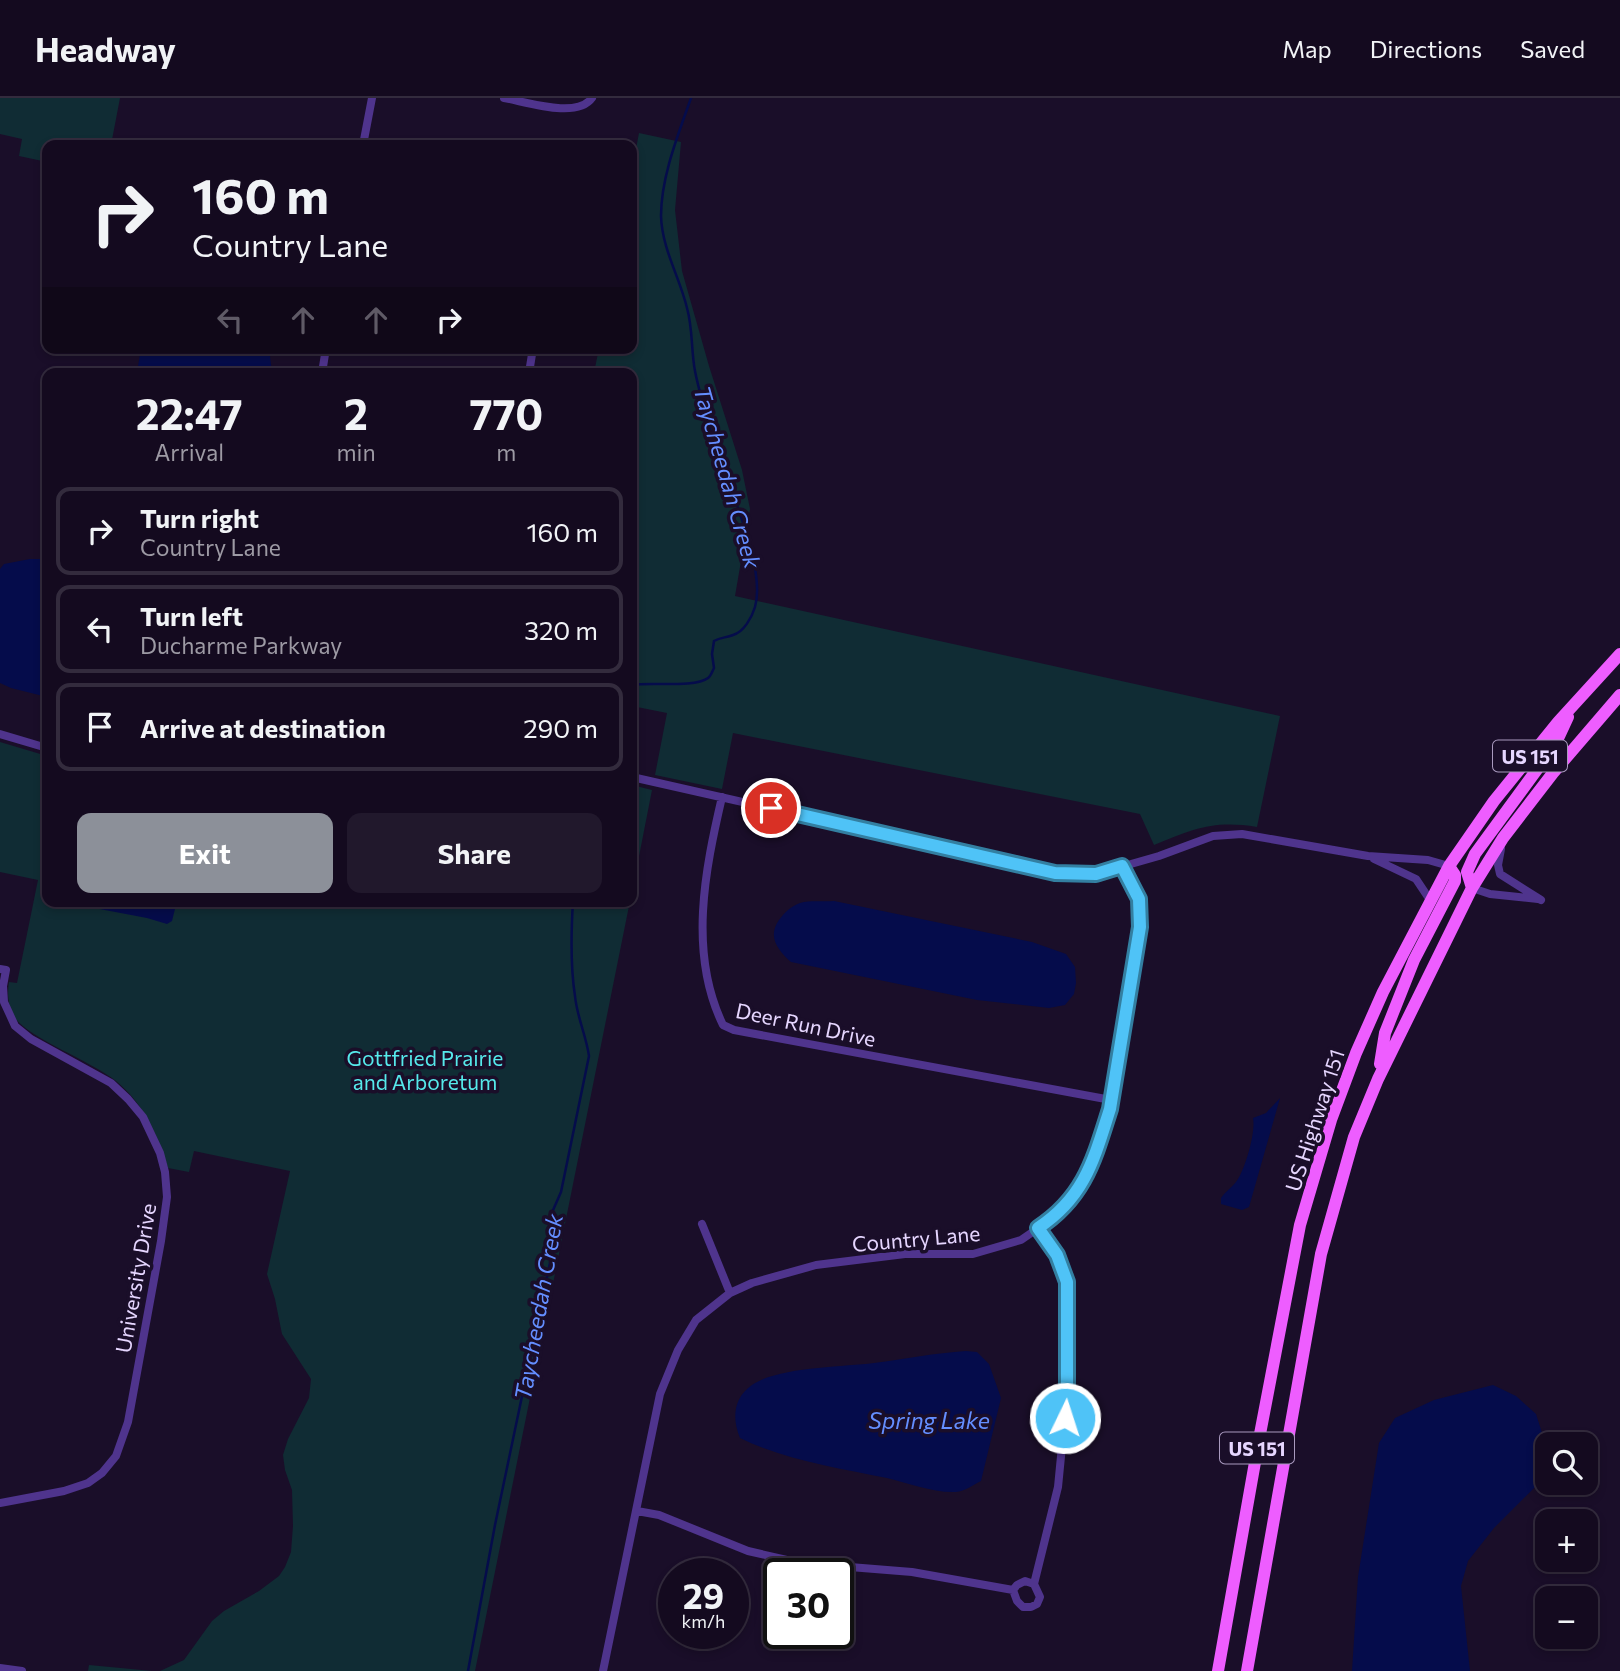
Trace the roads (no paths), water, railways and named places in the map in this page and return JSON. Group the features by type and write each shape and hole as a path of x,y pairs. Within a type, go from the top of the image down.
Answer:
{"main road":[{"name":"US Highway 151","path":"1218,1671 1300,1225 1331,1120 1356,1053 1383,992 1449,866 1494,801 1573,704 1620,654"},
{"name":"US Highway 151","path":"1247,1671 1321,1254 1354,1137 1378,1079 1472,888 1503,838 1553,773 1620,695"},
{"path":"1472,888 1467,872 1469,865 1494,826 1555,745 1573,704"},
{"path":"1378,1079 1385,1033 1414,960 1455,881 1455,875 1449,866"},
{"path":"1210,1671 1231,1599"}],"street":[{"path":"364,140 372,98"},
{"path":"504,98 569,109 579,108 592,98"},
{"path":"0,734 42,747"},
{"path":"637,778 1055,873 1096,874 1213,836 1241,834 1368,856 1428,860 1449,866"},
{"name":"Deer Run Drive","path":"722,797 706,873 704,950 712,998 723,1024 734,1030 1111,1100"},
{"path":"1472,888 1490,894 1541,900 1500,874 1499,856 1503,838"},
{"path":"1368,856 1416,878 1430,900"},
{"name":"Country Lane","path":"603,1671 660,1394 678,1350 696,1320 730,1293 752,1283 816,1265 905,1254 973,1255 1021,1240 1053,1218 1092,1166 1111,1100 1140,927 1139,899 1122,866"},
{"name":"University Drive","path":"0,969 6,971 3,989 6,1009 20,1031 111,1083 143,1117 156,1140 163,1162 167,1197 128,1422 120,1449 108,1467 88,1483 64,1491 0,1503"},
{"path":"702,1224 730,1293"},
{"path":"1013,1590 1017,1601 1023,1607 1037,1604 1040,1597 1034,1584 1058,1487 1067,1395 1067,1282 1057,1255 1038,1228"},
{"path":"637,1511 669,1519 748,1551 800,1563 912,1572 1013,1590"},
{"path":"1013,1590 1026,1581 1034,1584"},
{"path":"0,1668 22,1671"}],"water":[{"path":"140,354 270,354 271,368 138,368"},
{"path":"42,559 42,696 0,683 0,569 4,564"},
{"path":"834,901 1032,942 1066,954 1075,967 1074,994 1065,1005 1049,1008 977,1000 791,962 778,948 774,938 779,920 788,910 800,903"},
{"path":"89,907 176,907 172,921 167,924"},
{"path":"1280,1098 1249,1207 1242,1210 1221,1204 1221,1198 1236,1182 1243,1169 1251,1141 1253,1118 1266,1113"},
{"name":"Spring Lake","path":"966,1351 977,1352 989,1364 1001,1398 981,1481 963,1490 947,1492 930,1489 812,1462 757,1446 740,1438 735,1416 738,1402 746,1390 763,1379 793,1371"},
{"path":"1493,1385 1516,1396 1536,1414 1542,1432 1535,1432 1535,1487 1494,1528 1468,1561 1461,1586 1470,1671 1352,1671 1358,1577 1379,1443 1395,1418 1434,1400"}],"waterway":[{"name":"Taycheedah Creek","path":"637,684 683,684 708,678 714,668 714,641 737,633 744,627 755,607 757,588 748,540 699,389 689,316 662,228 662,201 667,171 691,98"},
{"name":"Taycheedah Creek","path":"468,1671 495,1525 555,1239 550,1217 561,1192 589,1056 573,984 573,907"}],"park label":[{"name":"Gottfried Prairie and Arboretum","path":"425,1069"}]}
